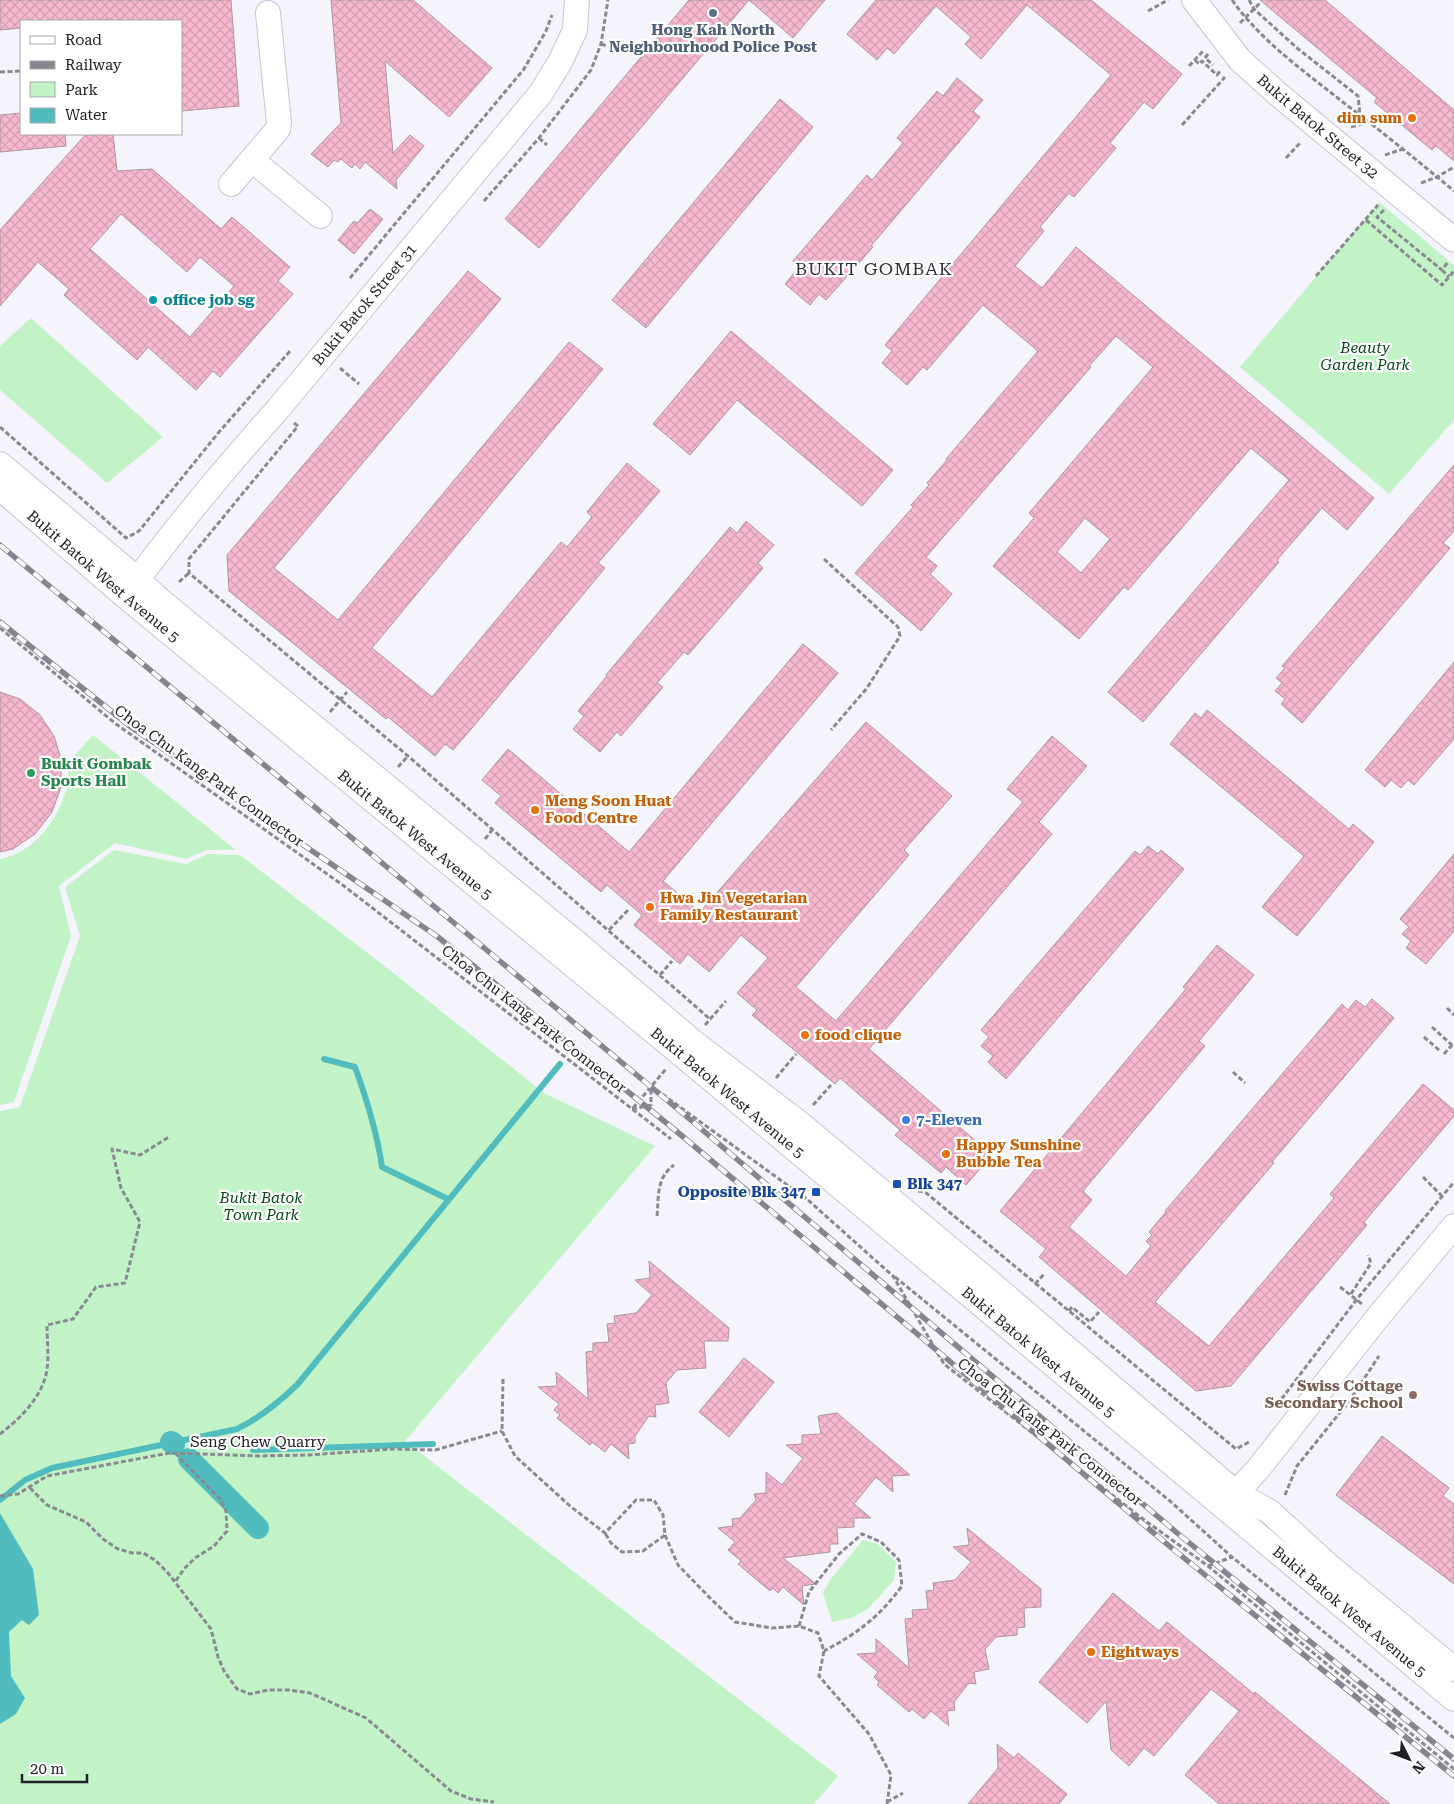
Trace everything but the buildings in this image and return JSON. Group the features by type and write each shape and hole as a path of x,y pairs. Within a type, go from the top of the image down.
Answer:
{"street":[{"name":"Bukit Batok Street 31","path":"131,587 243,448 278,409 542,93 560,62 575,30 577,0"},
{"name":"Bukit Batok Street 32","path":"1194,0 1240,60 1278,95 1451,236"},
{"path":"232,184 278,129 280,123 268,14"},
{"path":"252,160 320,216"},
{"name":"Bukit Batok West Avenue 5","path":"0,464 131,587"},
{"name":"Bukit Batok West Avenue 5","path":"0,488 131,587 162,601 571,937 692,1041 798,1122 986,1279 1230,1500 1254,1530 1454,1699"},
{"path":"1230,1500 1258,1469 1378,1317 1454,1226"},
{"name":"Bukit Batok West Avenue 5","path":"1230,1500 1270,1512 1328,1565 1454,1669"}],"path":[{"path":"484,201 539,138 591,70 601,44 608,0"},
{"path":"1148,11 1168,0"},
{"path":"1232,0 1245,18 1285,57 1454,191"},
{"path":"1249,0 1254,9 1297,48 1358,96 1360,115"},
{"path":"1245,18 1261,2"},
{"path":"350,278 524,69 546,31 554,8"},
{"path":"601,44 624,51"},
{"path":"1189,66 1203,51"},
{"path":"1195,60 1199,64 1202,61 1217,75 1220,72 1205,58 1208,54 1213,58"},
{"path":"0,72 20,71"},
{"path":"1182,125 1226,76"},
{"path":"1369,122 1374,114"},
{"path":"539,138 547,145"},
{"path":"1286,158 1298,144"},
{"path":"1437,177 1454,167"},
{"path":"1377,217 1389,203"},
{"path":"1316,276 1377,207"},
{"path":"1372,212 1449,277"},
{"path":"1366,220 1442,285 1454,272"},
{"path":"1442,270 1451,236"},
{"path":"0,427 126,538 139,531 219,432 290,351"},
{"path":"343,370 359,384"},
{"path":"179,582 189,573 189,559 298,426"},
{"path":"824,559 898,627 900,636 866,688 831,730"},
{"path":"189,573 609,930 710,1019 726,1001"},
{"name":"Choa Chu Kang Park Connector","path":"0,628 116,724 344,886 632,1109 651,1105 651,1086"},
{"path":"340,700 347,692"},
{"path":"609,930 629,910"},
{"path":"660,975 672,961"},
{"path":"1447,1008 1454,1014"},
{"path":"1424,1037 1442,1053 1453,1046 1432,1027"},
{"path":"776,1077 796,1054"},
{"path":"1232,1072 1245,1083"},
{"path":"816,1102 831,1085"},
{"path":"651,1086 632,1109 671,1139"},
{"name":"Choa Chu Kang Park Connector","path":"651,1086 808,1200 893,1276 944,1364 1143,1519 1208,1566 1454,1769"},
{"path":"0,1434 15,1423 42,1389 47,1369 47,1325 73,1320 96,1286 125,1283 140,1222 121,1188 112,1149 140,1155 169,1137"},
{"path":"657,1216 659,1186 665,1171 674,1165"},
{"path":"1423,1177 1442,1196"},
{"path":"1273,1410 1357,1299 1454,1182"},
{"path":"916,1191 925,1192 1236,1449 1249,1442 1255,1434"},
{"path":"1340,1287 1350,1293 1371,1263 1368,1255"},
{"path":"1035,1284 1045,1273"},
{"path":"893,1276 1164,1496 1232,1556 1454,1738"},
{"path":"1069,1311 1072,1307 1090,1322 1100,1312"},
{"path":"1288,1500 1284,1495 1297,1466 1350,1400 1380,1353"},
{"path":"503,1379 502,1431 515,1456 570,1506 605,1533 622,1552 643,1551 665,1535"},
{"name":"Seng Chew Quarry","path":"0,1496 18,1494 47,1476 174,1453 259,1456 308,1455 392,1449 435,1450 502,1431"},
{"path":"174,1453 220,1499 226,1511 227,1531 214,1546 195,1558 175,1582"},
{"path":"30,1488 47,1505 86,1522 102,1539 118,1549 132,1554 143,1553 155,1560 168,1573 211,1629 218,1657 224,1671 237,1689 250,1694 268,1690 310,1693 366,1718 451,1791 471,1799 494,1802"},
{"path":"605,1533 636,1500 654,1500 663,1516 665,1535 678,1565 736,1622 772,1628 799,1626 818,1633 824,1651 819,1676 869,1734 891,1775 887,1803"},
{"path":"799,1626 810,1592 839,1554 862,1534 881,1542 899,1560 902,1586 887,1606 854,1635 824,1651"},
{"path":"1208,1566 1232,1556"},
{"path":"887,1803 903,1793"}],"green space":[{"name":"Beauty Garden Park","path":"1379,202 1454,265 1454,420 1389,494 1240,367"},
{"path":"31,318 163,437 107,483 0,390 0,346"},
{"path":"93,735 236,850 207,850 186,859 115,843 59,886 71,936 14,1102 0,1105 0,859 24,849 43,833 58,811 63,799 68,782 70,761"},
{"name":"Bukit Batok Town Park","path":"114,850 186,864 208,854 240,855 391,971 544,1093 655,1146 405,1441 838,1776 814,1804 0,1804 0,1111 20,1107 80,936 65,887"},
{"path":"863,1540 878,1544 896,1562 894,1580 869,1608 852,1618 832,1622 823,1593 830,1580"}],"water":[{"path":"0,1513 33,1569 39,1615 29,1625 22,1620 9,1632 11,1676 25,1698 16,1714 0,1724"}],"waterway":[{"path":"324,1059 355,1067 371,1116 382,1167 448,1199"},
{"path":"0,1500 25,1480 52,1468 237,1429 268,1410 297,1385 560,1064"},
{"path":"253,1450 433,1444"},
{"path":"189,1459 258,1528"}],"railway":[{"path":"0,545 686,1116 1176,1532 1454,1759"},
{"path":"0,622 131,727 438,937 675,1130 1168,1545 1454,1776"}],"place":[{"name":"Hong Kah North Neighbourhood Police Post","path":"713,13"},
{"name":"dim sum","path":"1412,118"},
{"name":"office job sg","path":"153,300"},
{"name":"Bukit Gombak Sports Hall","path":"31,773"},
{"name":"Meng Soon Huat Food Centre","path":"535,810"},
{"name":"Hwa Jin Vegetarian Family Restaurant","path":"650,907"},
{"name":"food clique","path":"805,1035"},
{"name":"7-Eleven","path":"906,1120"},
{"name":"Happy Sunshine Bubble Tea","path":"946,1154"},
{"name":"Blk 347","path":"897,1184"},
{"name":"Opposite Blk 347","path":"816,1192"},
{"name":"Swiss Cottage Secondary School","path":"1413,1395"},
{"name":"Eightways","path":"1091,1652"}],"district":[{"name":"BUKIT GOMBAK","path":"874,269"}]}
